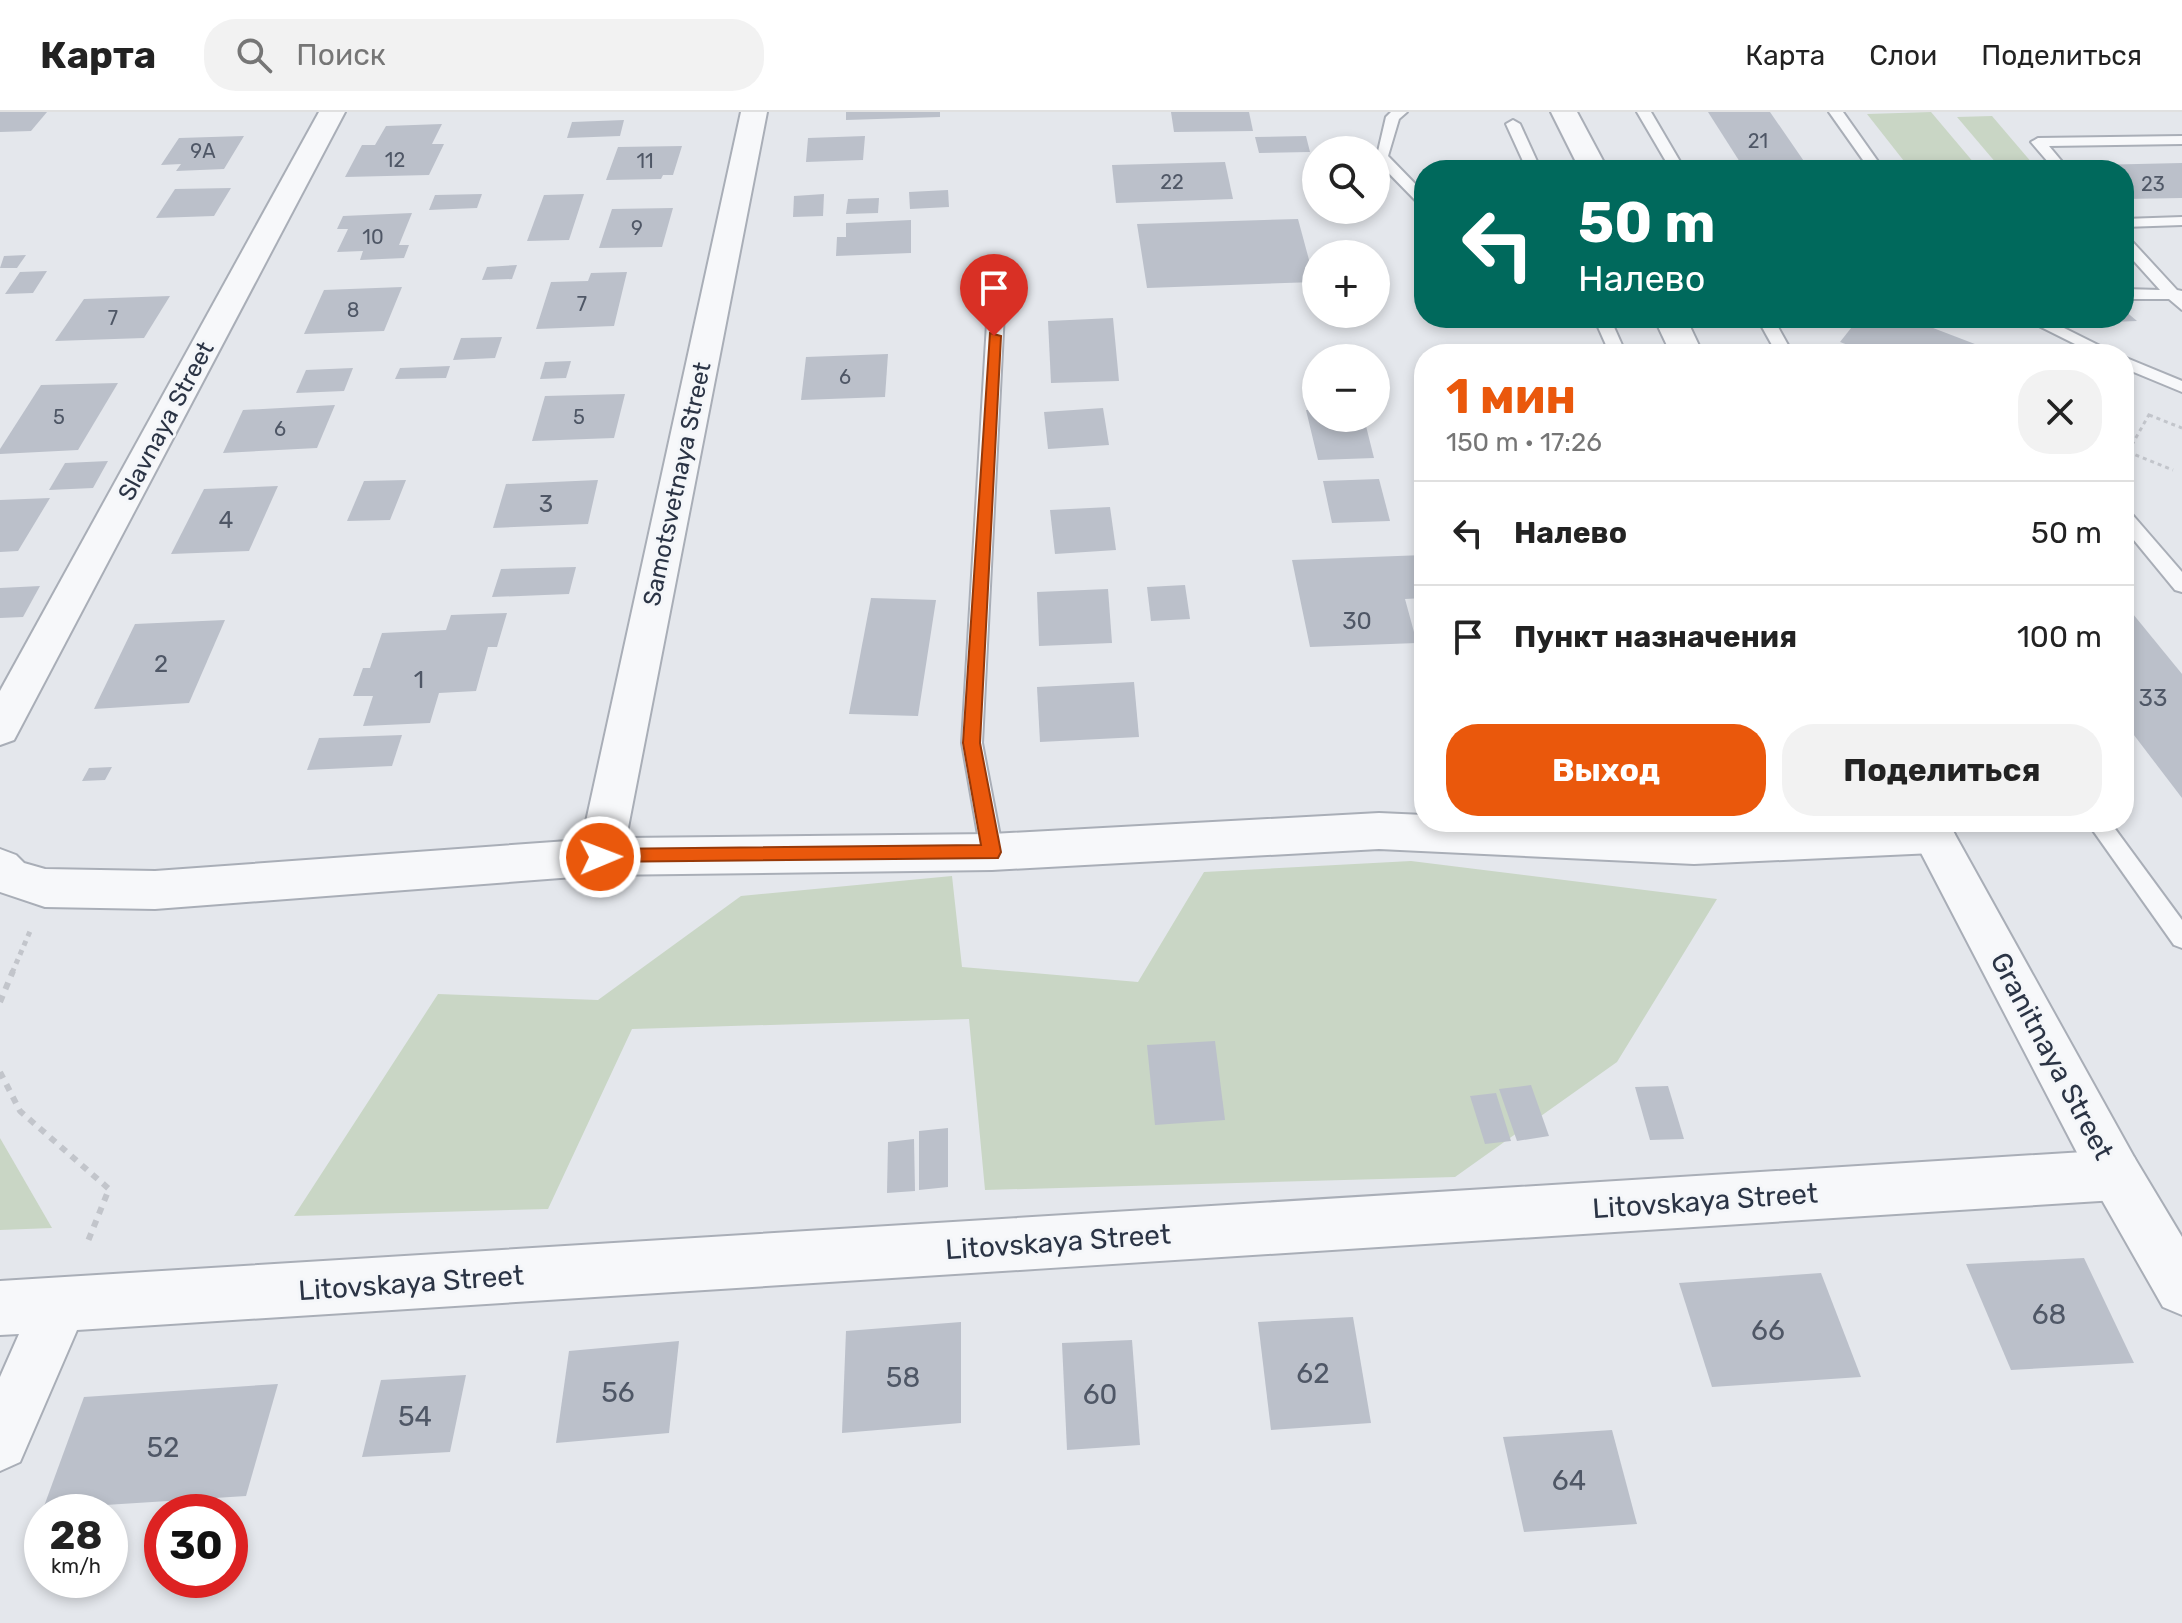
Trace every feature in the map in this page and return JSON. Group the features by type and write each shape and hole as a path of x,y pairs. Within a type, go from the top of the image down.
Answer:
{"street":[{"name":"Slavnaya Street","path":"0,729 332,112"},
{"name":"Samotsvetnaya Street","path":"600,857 754,112"},
{"path":"1564,112 1589,160"},
{"path":"0,868 10,877 45,888 155,890 600,857 992,852 1379,831 1694,846 1878,832"},
{"name":"Granitnaya Street","path":"1932,832 2116,1175 2182,1288"},
{"name":"Litovskaya Street","path":"0,1308 2116,1175"},
{"path":"0,1442 60,1306"}],"lane":[{"path":"1400,112 1393,117 1381,157 1414,191"},
{"path":"1644,112 1672,160"},
{"path":"1836,112 1870,160"},
{"path":"1513,124 1529,160"},
{"path":"2053,160 2038,142 2182,140"},
{"path":"2134,223 2182,221"},
{"path":"2134,252 2179,299"},
{"path":"992,852 972,743 998,273"},
{"path":"2134,295 2179,299"},
{"path":"2052,328 2087,344"},
{"path":"2134,367 2175,385"},
{"path":"2134,528 2182,585"},
{"path":"2105,832 2182,938"}],"path":[{"path":"2134,441 2149,415 2175,385"},
{"path":"2149,415 2182,428"},
{"path":"2134,454 2173,470"},
{"path":"0,1002 30,931"},
{"path":"0,1072 20,1111 109,1189 60,1306"}],"green space":[{"path":"1931,112 1972,160 1903,160 1867,114"},
{"path":"1992,116 2029,160 1994,160 1957,117"},
{"path":"1411,861 1717,899 1617,1062 1455,1177 985,1190 969,1019 632,1029 548,1209 294,1216 438,994 598,1000 741,896 952,876 962,967 1138,982 1204,872"},
{"path":"0,1138 52,1228 0,1230"}],"building":[{"path":"0,112 47,112 31,131 0,132"},
{"path":"846,112 940,112 940,117 846,120"},
{"path":"1171,112 1249,112 1253,131 1174,132"},
{"path":"1708,112 1770,112 1803,160 1739,160"},
{"path":"624,120 620,136 567,138 572,122"},
{"path":"442,124 432,144 444,144 429,175 345,177 362,145 375,145 386,126"},
{"path":"244,136 224,169 176,171 181,164 161,165 179,138"},
{"path":"865,136 863,160 806,162 808,138"},
{"path":"1302,136 1302,152 1259,153 1255,137"},
{"path":"682,146 673,175 663,175 661,179 606,180 618,147"},
{"path":"1225,162 1233,199 1116,203 1112,165"},
{"path":"2182,163 2182,198 2134,199 2134,164"},
{"path":"231,188 214,216 156,218 175,189"},
{"path":"948,190 949,207 910,209 909,192"},
{"path":"482,194 477,208 429,210 435,195"},
{"path":"584,194 569,240 527,241 544,195"},
{"path":"824,194 823,216 793,217 794,196"},
{"path":"879,198 878,213 846,214 848,199"},
{"path":"673,208 662,247 599,248 612,209"},
{"path":"412,213 399,245 409,245 404,258 360,260 363,251 337,252 348,229 337,229 343,216"},
{"path":"1298,219 1304,240 1302,282 1147,288 1137,224"},
{"path":"911,220 911,253 836,256 837,237 846,237 846,223"},
{"path":"26,255 17,268 0,268 4,256"},
{"path":"517,265 512,279 482,280 487,267"},
{"path":"47,271 33,293 5,294 20,272"},
{"path":"627,272 614,326 536,329 551,282 588,281 591,273"},
{"path":"402,287 384,331 304,334 324,290"},
{"path":"170,296 144,338 55,341 84,299"},
{"path":"1113,318 1119,381 1051,383 1048,321"},
{"path":"1851,328 1933,328 1975,344 1845,344 1840,342"},
{"path":"502,337 495,358 453,360 461,338"},
{"path":"888,354 885,397 801,400 806,357"},
{"path":"571,361 566,378 540,379 545,362"},
{"path":"450,366 446,378 395,379 400,368"},
{"path":"353,368 344,391 296,393 306,370"},
{"path":"118,383 78,450 0,454 0,449 41,385"},
{"path":"625,394 614,438 532,441 545,396"},
{"path":"335,405 317,448 223,453 243,410"},
{"path":"1103,408 1109,445 1048,449 1044,412"},
{"path":"1311,432 1368,432 1374,458 1318,460"},
{"path":"108,461 93,488 49,490 65,463"},
{"path":"1379,479 1390,521 1332,523 1323,481"},
{"path":"406,480 390,520 347,521 364,481"},
{"path":"598,480 588,524 493,528 506,484"},
{"path":"278,486 249,551 171,554 204,489"},
{"path":"50,498 18,551 0,552 0,500"},
{"path":"1110,507 1116,550 1055,554 1050,510"},
{"path":"1414,555 1414,599 1405,599 1414,643 1310,647 1292,560"},
{"path":"576,567 569,594 492,597 501,569"},
{"path":"1185,585 1190,619 1151,621 1147,587"},
{"path":"40,586 23,617 0,618 0,588"},
{"path":"1108,589 1112,643 1039,646 1037,592"},
{"path":"871,598 936,600 918,716 849,714"},
{"path":"507,613 497,647 488,647 476,691 439,693 430,723 363,726 373,696 353,696 363,668 370,668 382,633 446,630 451,615"},
{"path":"2134,615 2182,674 2182,798 2134,735"},
{"path":"225,620 189,703 94,709 135,624"},
{"path":"1134,682 1139,737 1040,742 1037,687"},
{"path":"402,735 392,766 307,770 319,738"},
{"path":"112,767 105,780 82,781 89,768"},
{"path":"1215,1041 1225,1120 1155,1125 1147,1045"},
{"path":"1531,1085 1549,1136 1517,1141 1499,1089"},
{"path":"1668,1086 1684,1139 1650,1140 1635,1087"},
{"path":"1496,1093 1511,1141 1485,1144 1470,1096"},
{"path":"948,1128 948,1187 919,1190 919,1131"},
{"path":"914,1139 915,1191 887,1193 888,1142"},
{"path":"2084,1258 2134,1363 2011,1370 1966,1264"},
{"path":"1821,1273 1861,1377 1712,1387 1679,1283"},
{"path":"1353,1317 1371,1423 1271,1430 1258,1322"},
{"path":"961,1322 961,1423 842,1433 846,1331"},
{"path":"1132,1340 1140,1445 1067,1450 1062,1343"},
{"path":"679,1341 669,1433 556,1443 569,1351"},
{"path":"466,1375 450,1452 362,1457 381,1380"},
{"path":"278,1384 247,1494 144,1494 144,1503 128,1504 128,1494 48,1494 84,1397"},
{"path":"1612,1430 1637,1524 1524,1532 1503,1437"}],"route":[{"path":"600,857 992,852 972,743 994,336"}]}
